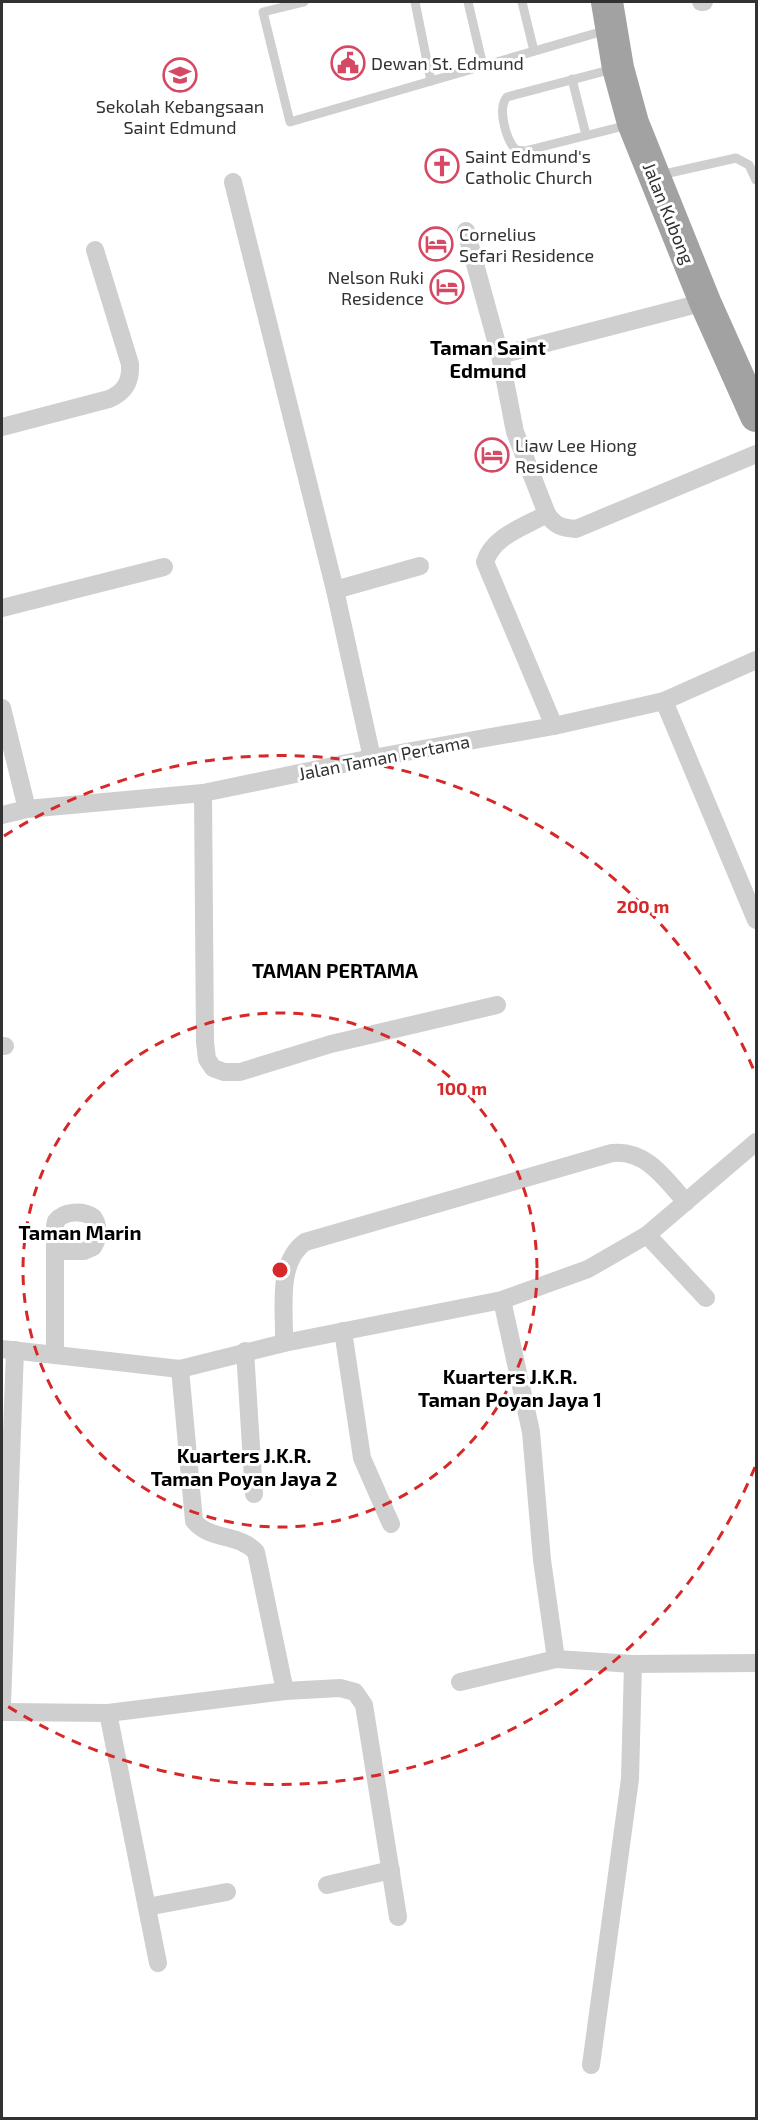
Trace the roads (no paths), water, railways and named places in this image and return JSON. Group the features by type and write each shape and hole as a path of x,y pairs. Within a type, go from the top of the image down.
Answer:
{"highway":[{"name":"Jalan Kubong","path":"610,15 618,68 633,123 705,302 756,416"}],"street":[{"path":"234,182 335,590 372,758"},
{"path":"466,231 500,355 516,432 547,514 553,523 564,528 576,529 756,454"},
{"path":"2,427 109,399 119,394 126,386 130,375 129,364 96,250"},
{"path":"500,355 705,302"},
{"path":"547,514 495,542 488,551 485,562 554,726"},
{"path":"335,590 420,566"},
{"path":"2,608 164,567"},
{"name":"Jalan Taman Pertama","path":"2,815 27,809 203,793 372,758 554,726 664,701 756,660"},
{"path":"664,701 756,920"},
{"path":"2,708 27,809"},
{"path":"203,793 205,1042 207,1059 213,1068 224,1072 240,1072 331,1044 497,1005"},
{"path":"2,1705 8,1350 180,1369 245,1351 343,1330 502,1300 588,1269 647,1235 756,1142"},
{"path":"284,1343 286,1267 296,1248 305,1242 612,1153 626,1151 649,1162 686,1202"},
{"path":"647,1235 706,1298"},
{"path":"55,1355 56,1251"},
{"path":"502,1300 531,1432 542,1560 555,1659"},
{"path":"343,1330 362,1458 391,1524"},
{"path":"245,1351 254,1494"},
{"path":"180,1369 191,1511 194,1521 208,1533 242,1541 256,1552 285,1691"},
{"path":"460,1682 555,1659 633,1664 756,1663"},
{"path":"591,2065 630,1779 633,1664"},
{"path":"2,1712 108,1713 285,1691 340,1688 355,1692 361,1698 398,1917"},
{"path":"108,1713 158,1963"},
{"path":"327,1885 391,1870"},
{"path":"147,1907 227,1892"}],"lane":[{"path":"304,2 263,12 290,122 534,51 610,15"},
{"path":"415,2 431,81"},
{"path":"468,2 483,66"},
{"path":"522,2 534,51"},
{"path":"618,68 507,97 502,110 510,142 516,150 525,151 633,123"},
{"path":"572,79 586,135"},
{"path":"654,176 736,158 749,165 756,180"}],"place":[{"name":"Dewan St. Edmund","path":"348,63"},
{"name":"Sekolah Kebangsaan Saint Edmund","path":"180,75"},
{"name":"Saint Edmund's Catholic Church","path":"442,166"},
{"name":"Cornelius Sefari Residence","path":"436,244"},
{"name":"Nelson Ruki Residence","path":"447,287"},
{"name":"Liaw Lee Hiong Residence","path":"492,455"}],"district":[{"name":"Taman Saint Edmund","path":"488,358"},
{"name":"TAMAN PERTAMA","path":"335,970"},
{"name":"Taman Marin","path":"80,1232"},
{"name":"Kuarters J.K.R. Taman Poyan Jaya 1","path":"510,1388"},
{"name":"Kuarters J.K.R. Taman Poyan Jaya 2","path":"244,1466"}]}
